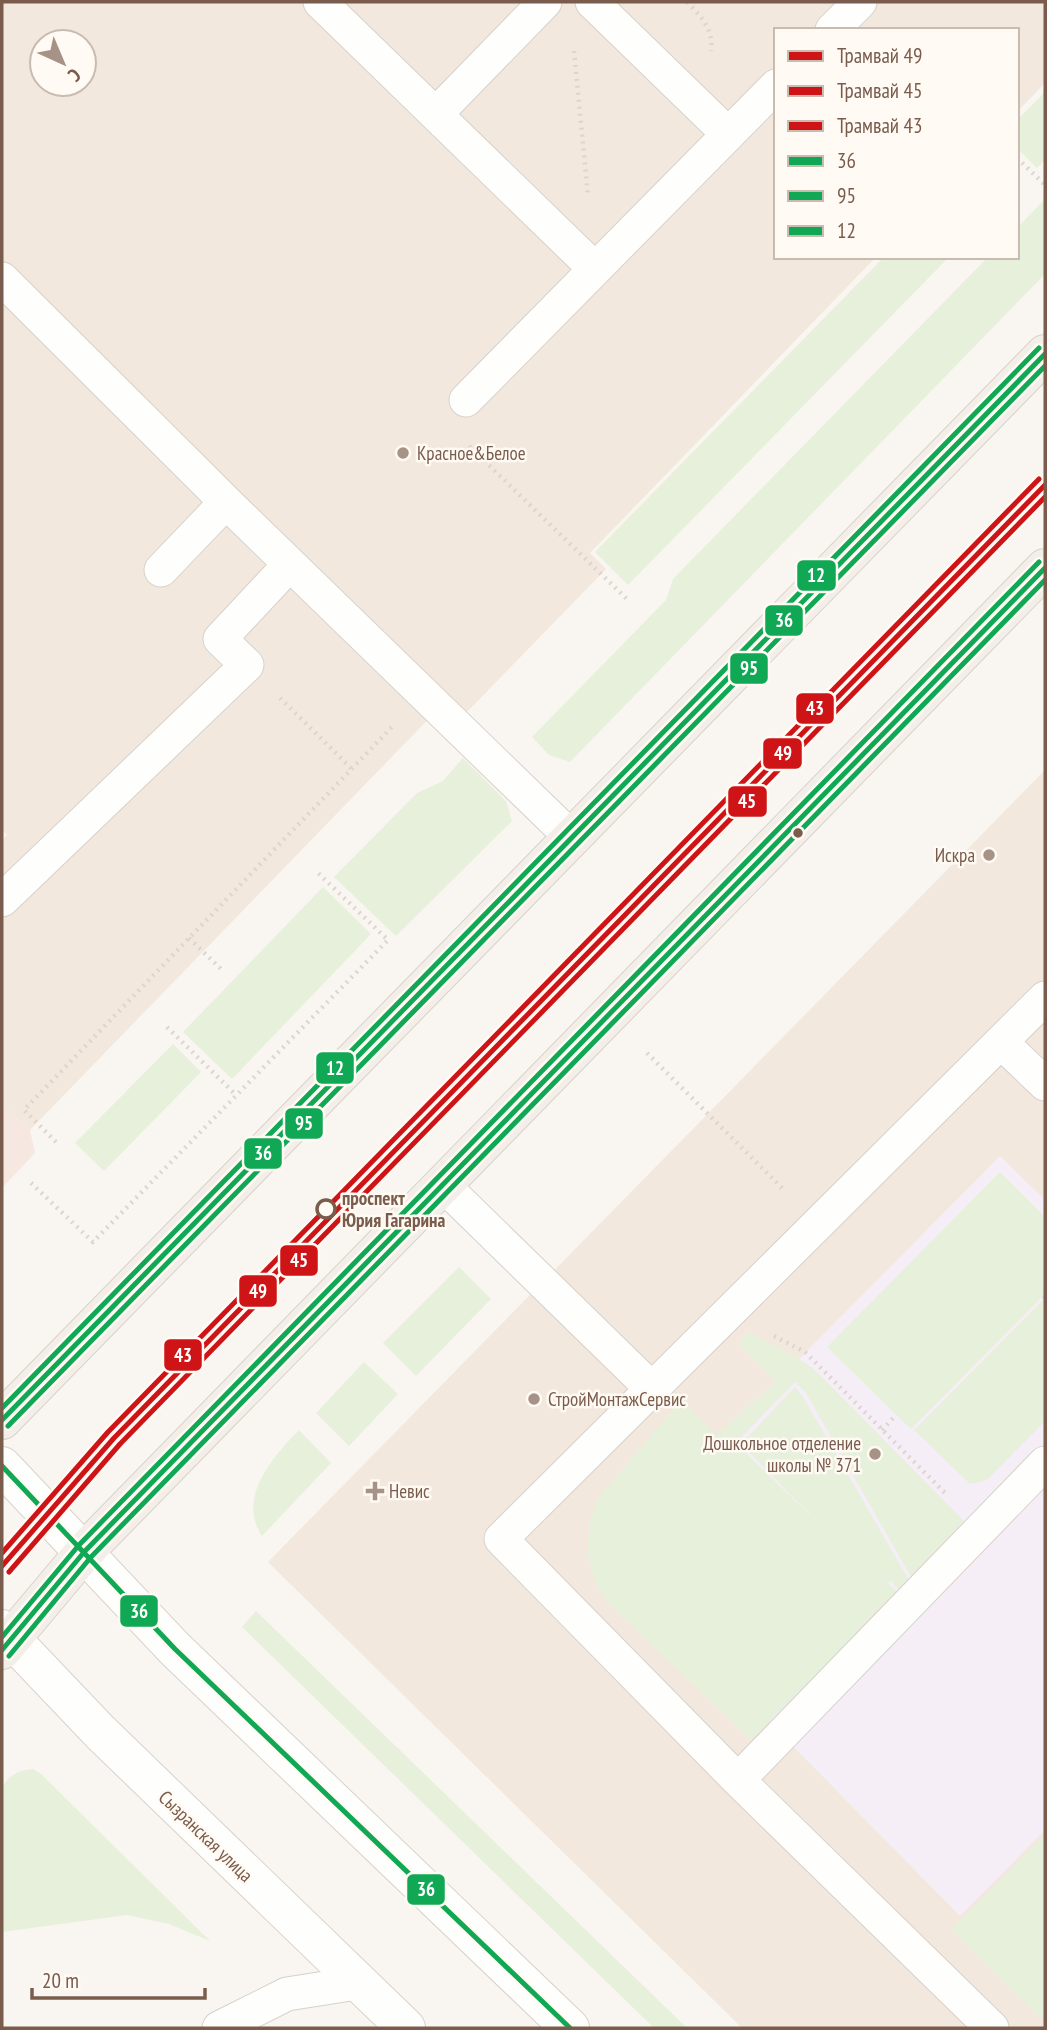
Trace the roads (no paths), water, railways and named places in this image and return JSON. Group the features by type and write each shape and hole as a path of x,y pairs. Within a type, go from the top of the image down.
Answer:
{"main road":[{"path":"2,1420 1045,354"},
{"path":"5,1639 85,1551 1045,568"}],"street":[{"path":"2,1466 175,1649 570,2028"},
{"name":"Сызранская улица","path":"5,1639 357,1983 407,2028"}],"lane":[{"path":"320,2 595,269"},
{"path":"436,114 545,2"},
{"path":"592,2 728,134"},
{"path":"834,28 860,2"},
{"path":"466,400 774,88"},
{"path":"2,279 226,502 572,838"},
{"path":"161,570 226,502"},
{"path":"2,900 247,665 220,639 290,564"},
{"path":"992,2028 738,1780 501,1539 1045,998"},
{"path":"1001,1042 1045,1084"},
{"path":"443,1185 651,1388"},
{"path":"738,1780 1045,1464"},
{"path":"219,2028 287,1994 357,1983"}],"tram line":[{"name":"43","path":"2,1553 108,1432 1039,479"},
{"name":"49","path":"2,1566 114,1438 1045,485"},
{"name":"45","path":"9,1572 120,1444 1045,497"}],"place":[{"name":"Красное&Белое","path":"403,453"},
{"name":"Искра","path":"989,855"},
{"name":"проспект Юрия Гагарина","path":"326,1209"},
{"name":"СтройМонтажСервис","path":"534,1399"},
{"name":"Дошкольное отделение школы № 371","path":"875,1454"},
{"name":"Невис","path":"375,1491"}]}
